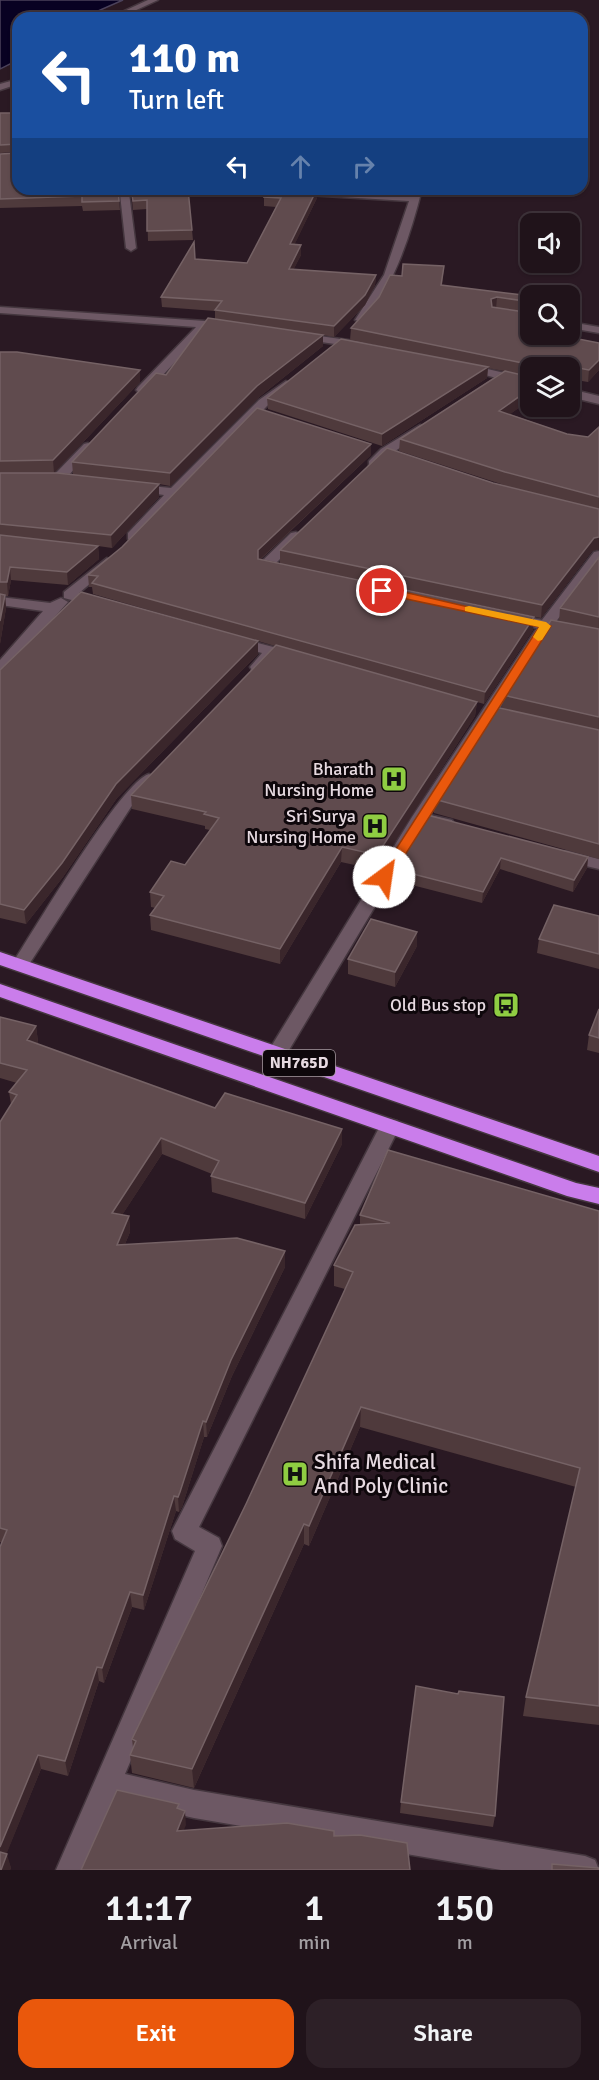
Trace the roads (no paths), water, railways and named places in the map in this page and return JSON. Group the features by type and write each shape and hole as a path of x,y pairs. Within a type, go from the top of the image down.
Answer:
{"highway":[{"name":"NH765D","path":"0,958 276,1055 599,1164"},
{"name":"NH765D","path":"0,990 574,1190 599,1196"}],"street":[{"path":"127,12 154,0"},
{"path":"124,195 131,248"},
{"path":"323,355 372,307 392,267 415,195"},
{"path":"0,310 227,327"},
{"path":"131,401 205,324"},
{"path":"580,327 599,330"},
{"path":"282,334 347,334 373,347"},
{"path":"455,364 520,380"},
{"path":"123,546 174,492 297,376"},
{"path":"483,388 502,376"},
{"path":"580,395 599,400"},
{"path":"359,476 385,452 434,420"},
{"path":"93,483 52,479 99,436"},
{"path":"116,485 174,492"},
{"path":"300,573 265,566 308,525"},
{"path":"0,669 53,608 116,554 93,551"},
{"path":"276,1055 420,817 546,626 599,555"},
{"path":"69,595 114,608"},
{"path":"0,601 53,608"},
{"path":"499,615 599,637"},
{"path":"215,636 277,653 247,677"},
{"path":"20,965 125,804 158,770"},
{"path":"420,817 465,829"},
{"path":"554,853 599,864"},
{"path":"70,1870 210,1546 184,1531 390,1126"},
{"path":"107,1784 194,1804 585,1870"}],"place":[{"name":"Bharath Nursing Home","path":"394,779"},
{"name":"Sri Surya Nursing Home","path":"375,826"},
{"name":"Old Bus stop","path":"506,1005"},
{"name":"Shifa Medical And Poly Clinic","path":"295,1474"}]}
